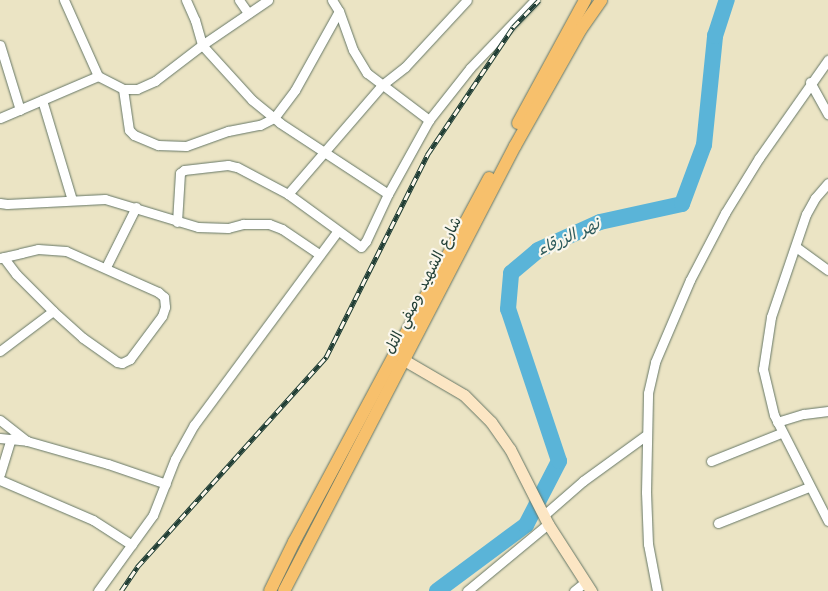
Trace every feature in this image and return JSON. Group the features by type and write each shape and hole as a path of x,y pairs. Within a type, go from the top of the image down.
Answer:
{"main road":[{"name":"شارع الشهيد وصفي التل","path":"270,591 308,516 585,0"},
{"name":"شارع الشهيد وصفي التل","path":"284,591 515,146 581,29 601,0"}],"street":[{"path":"64,0 98,76 123,88 137,88 155,81 202,45 268,0"},
{"path":"186,0 195,20 202,45 233,81 274,118 388,194"},
{"path":"239,0 248,14"},
{"path":"332,0 339,11 360,64 382,85 430,120"},
{"path":"288,194 382,85 405,67 467,0"},
{"path":"177,222 179,176 184,170 228,165 237,167 288,194 358,247 362,246 388,194 430,120 470,68 535,0"},
{"path":"123,88 129,130 137,137 158,145 186,146 228,131 260,125 274,118 296,90 339,11"},
{"path":"0,47 20,110"},
{"path":"657,591 648,544 645,436 650,378 661,346 678,307 725,213 810,82 828,60"},
{"path":"0,118 98,76"},
{"path":"810,82 828,114"},
{"path":"42,100 72,200"},
{"path":"828,183 810,207 771,317 764,357 764,383 777,422 828,521"},
{"path":"0,203 105,200 136,207 177,222 211,228 228,228 251,223 269,224 282,228 319,254"},
{"path":"106,267 136,207"},
{"path":"98,591 154,515 175,459 194,425 337,232"},
{"path":"796,247 828,270"},
{"path":"52,248 66,251 106,267 158,292 164,297 166,307 162,316 130,359 122,363 117,362 83,338 53,311 2,258 38,249 52,248"},
{"path":"0,351 53,311"},
{"path":"404,360 452,387 474,403 498,432 588,587 574,591"},
{"path":"777,422 804,414 828,411"},
{"path":"0,420 27,441"},
{"path":"711,461 782,433"},
{"path":"467,591 544,514 583,481 645,436"},
{"path":"0,438 27,441 108,464 166,484"},
{"path":"0,474 11,440"},
{"path":"0,480 93,520 132,545"},
{"path":"718,523 809,487"}],"waterway":[{"name":"نهر الزرقاء","path":"437,591 526,525 559,461 508,309 511,273 538,250 600,222 682,204 704,145 715,36 727,0"}],"railway":[{"path":"121,591 137,567 326,357 427,155 513,27 539,0"}]}
